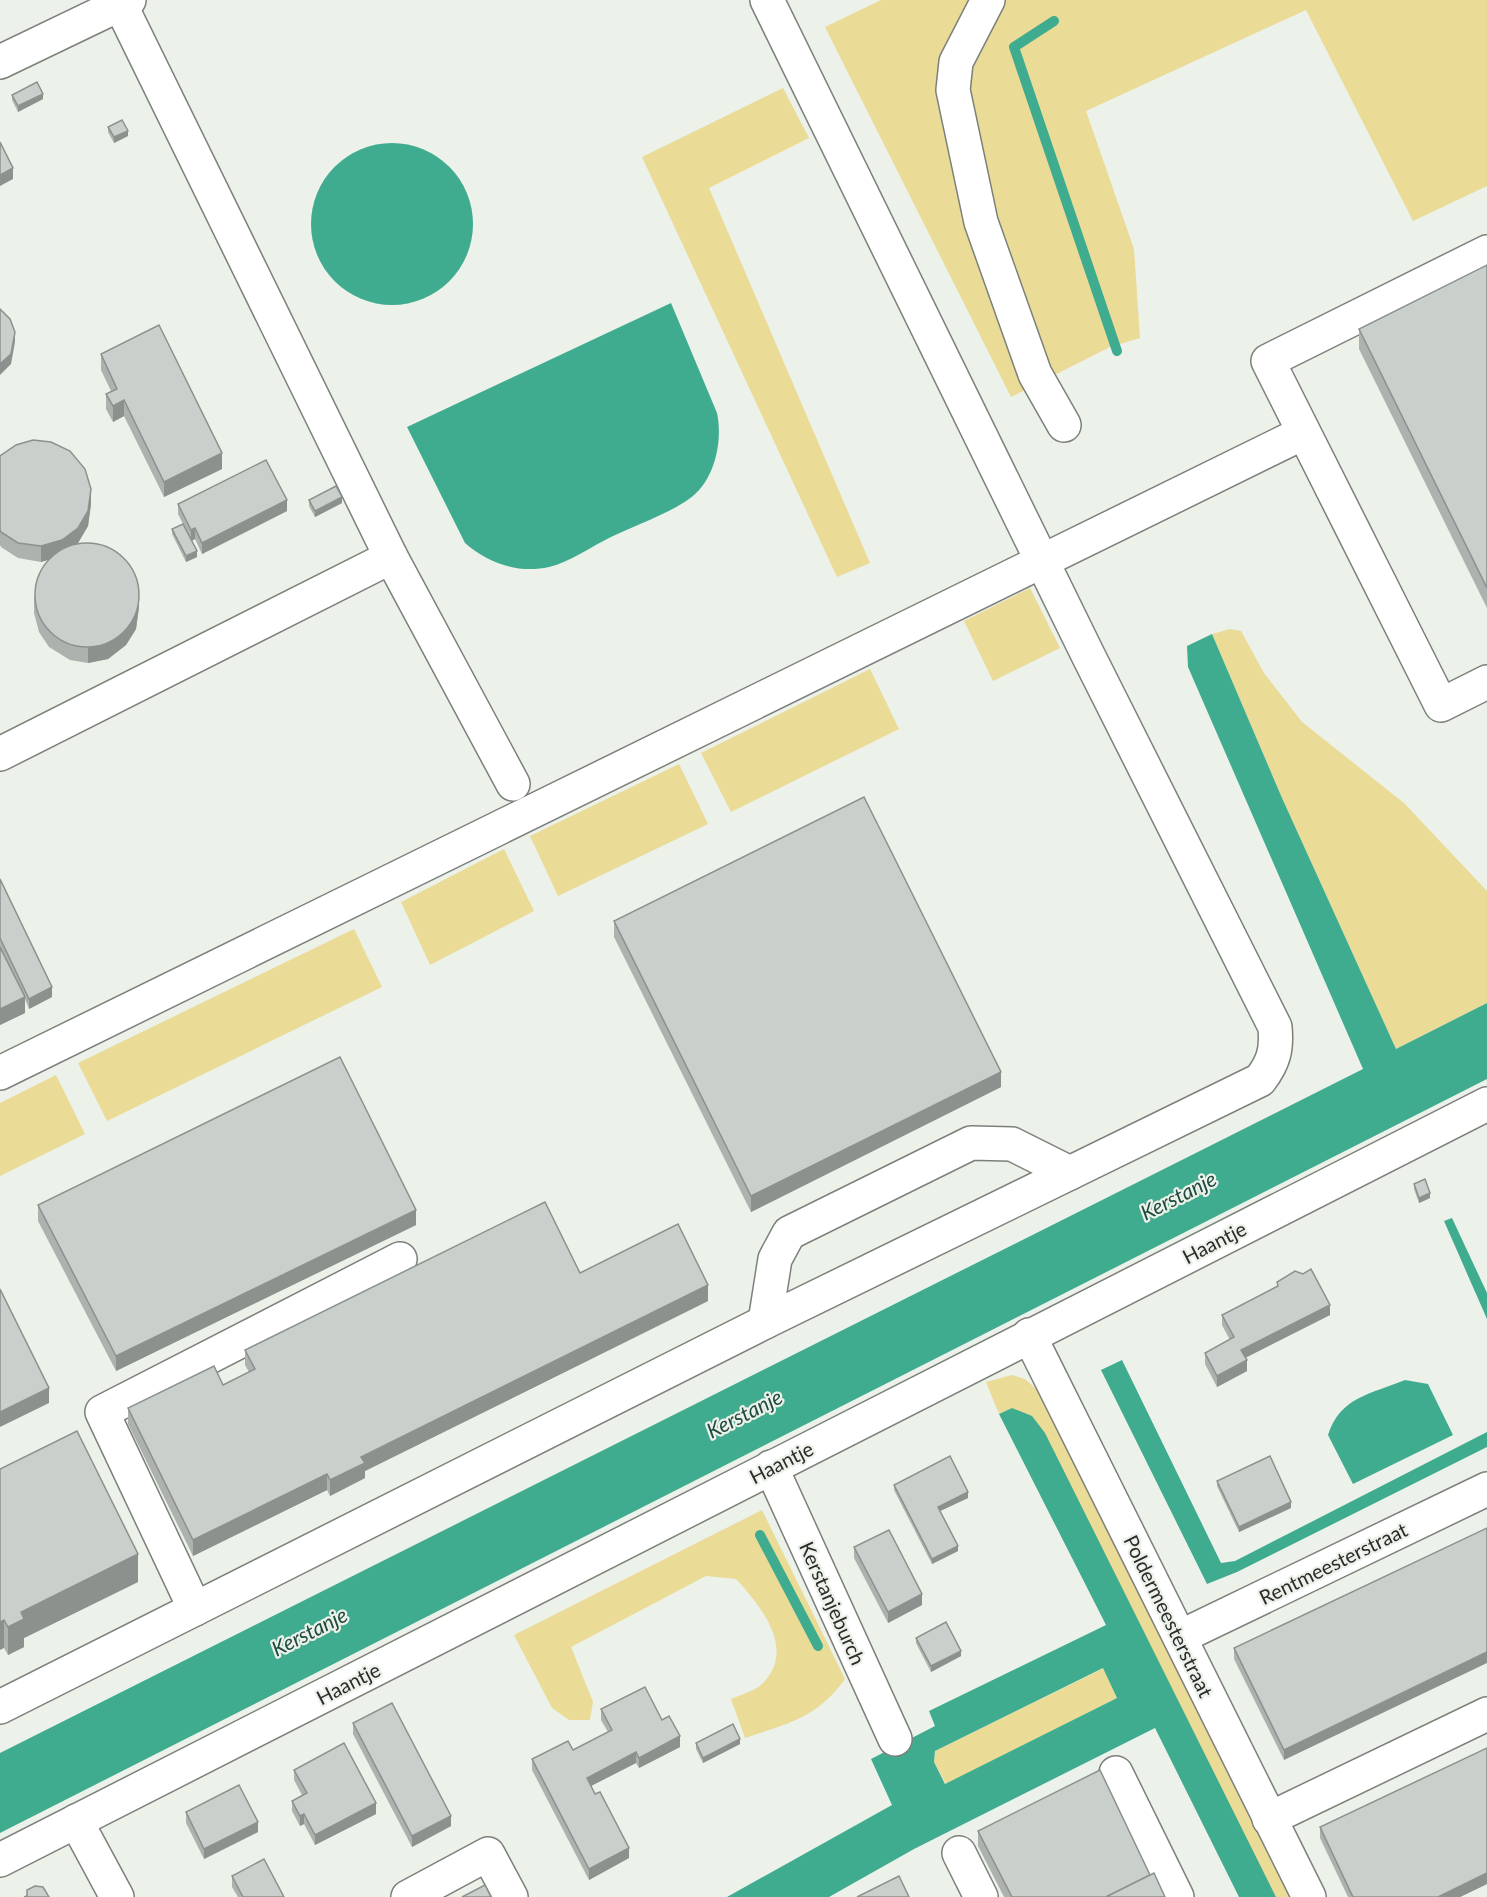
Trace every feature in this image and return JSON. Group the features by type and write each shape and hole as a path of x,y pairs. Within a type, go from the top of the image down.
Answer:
{"street":[{"path":"0,1707 765,1322 1260,1080 1272,1064 1276,1047 1275,1026 766,0"},
{"path":"988,0 956,62 953,90 981,222 1035,374 1064,424"},
{"path":"0,62 124,2 391,557 513,784"},
{"path":"1487,252 1268,361 1442,705 1487,682"},
{"path":"0,1073 1303,433"},
{"path":"0,754 391,557"},
{"name":"Haantje","path":"0,1860 1487,1104"},
{"path":"765,1322 774,1259 789,1233 971,1143 1012,1144 1070,1173"},
{"path":"195,1609 102,1412 400,1259"},
{"name":"Poldermeesterstraat","path":"1029,1335 1308,1897"},
{"name":"Kerstanjeburch","path":"771,1467 895,1739"},
{"name":"Rentmeesterstraat","path":"1180,1637 1487,1489"},
{"path":"1269,1819 1487,1714"},
{"path":"1116,1773 1177,1897"},
{"path":"76,1821 117,1897"},
{"path":"959,1853 981,1897"},
{"path":"408,1897 488,1854 511,1897"}],"shaded area":[{"path":"881,0 1487,0 1487,186 1413,221 1306,10 1086,111 1134,249 1140,338 1110,347 1011,397 825,27"},
{"path":"783,88 809,138 709,188 870,563 837,577 642,157"},
{"path":"1030,588 1060,648 993,681 964,621"},
{"path":"1230,629 1241,631 1264,673 1302,722 1404,803 1487,891 1487,1003 1396,1049 1282,798 1212,634"},
{"path":"870,669 899,729 731,812 701,753"},
{"path":"679,764 708,824 558,896 530,836"},
{"path":"504,849 534,911 430,965 401,902"},
{"path":"354,929 382,987 107,1121 78,1063"},
{"path":"56,1075 85,1134 0,1176 0,1103"},
{"path":"1012,1375 1025,1379 1042,1394 1292,1897 1276,1897 1012,1408 999,1414 986,1382"},
{"path":"762,1510 845,1679 824,1703 801,1718 745,1738 731,1699 761,1685 772,1672 776,1658 776,1644 765,1615 736,1579 706,1576 571,1647 593,1702 590,1720 569,1720 552,1708 514,1635"},
{"path":"1104,1668 1117,1698 946,1784 934,1762 935,1751"}],"water":[{"path":"392,143 408,144 423,149 449,167 467,193 472,208 472,240 467,255 449,281 423,299 408,304 392,305 376,304 361,299 335,281 317,255 312,240 311,224 312,208 317,193 335,167 361,149 376,144"},
{"path":"671,303 717,413 719,424 715,460 705,482 698,491 671,510 549,567 526,569 504,565 483,556 465,543 407,427"},
{"name":"Kerstanje","path":"1212,634 1282,798 1396,1049 1487,1003 1487,1079 0,1833 0,1753 1363,1069 1188,667 1187,646"},
{"path":"1452,1218 1487,1293 1487,1319 1444,1221"},
{"path":"1122,1360 1221,1563 1235,1561 1487,1432 1487,1447 1237,1572 1207,1584 1101,1370"},
{"path":"1405,1380 1428,1384 1453,1435 1353,1484 1328,1435 1333,1422 1340,1412 1358,1398"},
{"path":"1012,1408 1032,1416 1045,1433 1276,1897 1239,1897 1155,1728 914,1849 829,1897 727,1897 892,1805 871,1759 935,1726 929,1711 1106,1625 999,1414","holes":["1103,1668 1117,1698 945,1784 934,1762 935,1751"]}],"building":[{"path":"37,82 43,94 18,106 12,95"},
{"path":"122,120 128,131 114,137 108,127"},
{"path":"0,142 13,168 0,175"},
{"path":"1487,265 1487,588 1359,329"},
{"path":"0,309 10,319 15,332 11,354 0,364"},
{"path":"159,325 222,453 164,482 124,400 113,406 106,394 117,389 101,354"},
{"path":"33,440 51,442 70,451 85,469 91,489 88,511 78,528 62,540 41,546 18,543 0,530 0,456 16,445"},
{"path":"266,460 287,500 202,543 195,528 191,530 178,504"},
{"path":"336,486 342,497 315,511 309,500"},
{"path":"183,524 197,551 186,556 172,529"},
{"path":"87,543 107,547 124,558 135,575 139,595 135,615 124,632 107,643 87,647 67,643 50,632 39,615 35,595 39,575 50,558 67,547"},
{"path":"864,797 1001,1072 751,1196 614,921"},
{"path":"0,879 52,987 29,999 0,938"},
{"path":"0,947 25,997 0,1009"},
{"path":"340,1057 416,1210 116,1356 38,1205"},
{"path":"1425,1179 1430,1193 1419,1198 1414,1184"},
{"path":"545,1202 580,1273 678,1224 708,1285 361,1457 365,1463 330,1480 327,1474 193,1540 128,1408 214,1366 223,1385 255,1369 245,1350"},
{"path":"1311,1269 1330,1305 1241,1350 1247,1360 1217,1376 1205,1353 1234,1337 1222,1315 1278,1286 1277,1282 1295,1271 1303,1274"},
{"path":"0,1289 49,1388 0,1412"},
{"path":"77,1431 138,1554 21,1612 24,1619 8,1627 4,1620 0,1622 0,1469"},
{"path":"950,1456 968,1492 938,1507 958,1546 932,1559 894,1485"},
{"path":"1270,1456 1291,1502 1239,1527 1217,1481"},
{"path":"1487,1528 1487,1652 1284,1750 1234,1648"},
{"path":"889,1530 922,1594 888,1612 854,1547"},
{"path":"946,1622 961,1651 931,1666 916,1638"},
{"path":"645,1687 662,1720 669,1716 680,1736 639,1758 636,1752 587,1778 595,1794 600,1792 629,1848 589,1869 532,1759 568,1741 573,1750 612,1730 601,1709"},
{"path":"392,1703 451,1816 412,1836 353,1723"},
{"path":"733,1724 740,1739 703,1758 696,1743"},
{"path":"344,1743 376,1803 315,1835 304,1814 300,1816 292,1801 307,1793 294,1770"},
{"path":"1487,1748 1487,1873 1438,1897 1353,1897 1320,1827"},
{"path":"1100,1770 1150,1875 1106,1897 1012,1897 978,1831"},
{"path":"239,1785 258,1822 204,1849 186,1812"},
{"path":"264,1859 284,1897 243,1897 232,1876"},
{"path":"1154,1873 1165,1897 1106,1897"},
{"path":"899,1876 909,1897 857,1897"},
{"path":"485,1885 491,1897 462,1897"},
{"path":"35,1886 43,1887 49,1897 24,1897 27,1896 27,1890"}],"waterway":[{"path":"1054,21 1014,47 1117,351"},
{"path":"760,1535 818,1646"}]}
